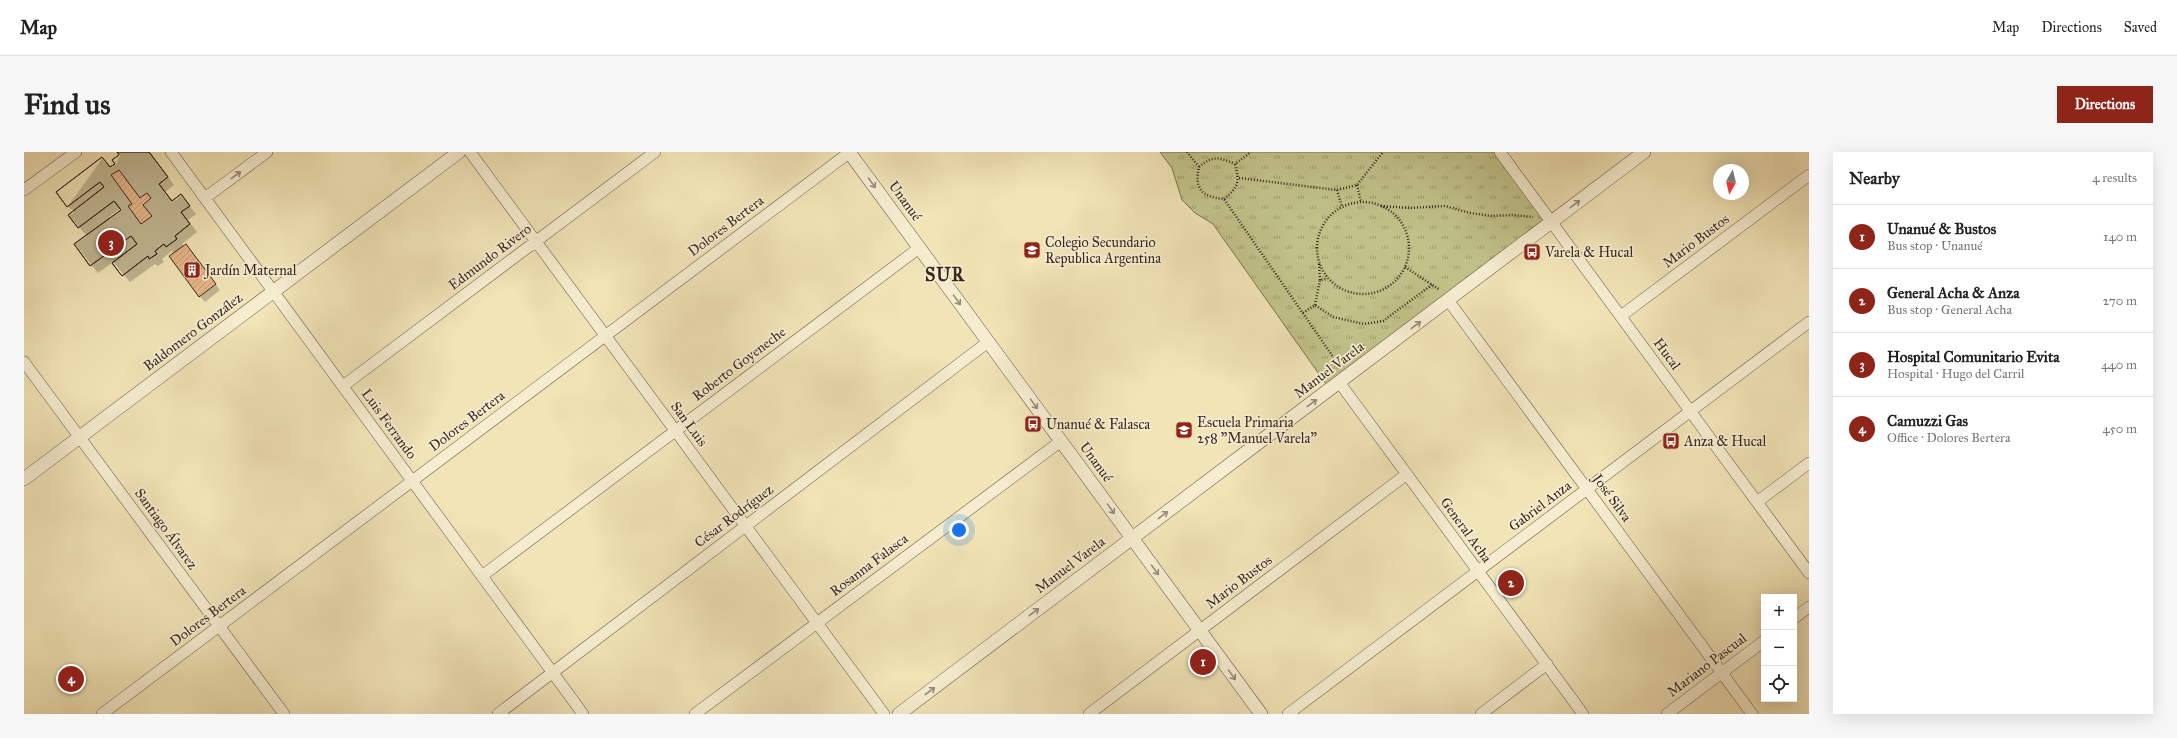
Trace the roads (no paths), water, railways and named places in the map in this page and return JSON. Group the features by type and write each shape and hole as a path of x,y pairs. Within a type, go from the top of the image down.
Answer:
{"street":[{"path":"24,190 76,152"},
{"name":"Luis Ferrando","path":"171,152 583,714"},
{"path":"205,198 266,152"},
{"name":"Baldomero González","path":"24,479 459,152"},
{"name":"San Luis","path":"470,152 884,714"},
{"name":"Edmundo Rivero","path":"343,386 655,152"},
{"name":"Unanué","path":"850,152 1261,714"},
{"name":"Dolores Bertera","path":"102,714 850,152"},
{"name":"Hucal","path":"1500,152 1545,220 1621,316 1809,573"},
{"name":"Manuel Varela","path":"899,714 1339,382 1444,295 1545,220 1644,152"},
{"name":"Mario Bustos","path":"1621,316 1809,175"},
{"name":"Roberto Goyeneche","path":"482,576 919,248"},
{"name":"José Silva","path":"1444,295 1752,714"},
{"name":"Gabriel Anza","path":"1288,714 1809,322"},
{"name":"César Rodríguez","path":"498,714 988,342"},
{"name":"Santiago Álvarez","path":"24,362 284,714"},
{"name":"General Acha","path":"1339,382 1583,714"},
{"name":"Rosanna Falasca","path":"695,714 1061,440"},
{"path":"1757,502 1809,463"},
{"name":"Mario Bustos","path":"1089,714 1407,474"},
{"path":"1797,616 1809,607"},
{"name":"Mariano Pascual","path":"1667,714 1761,643"},
{"path":"1481,714 1547,664"}],"place":[{"name":"Hospital Comunitario Evita","path":"111,243"},
{"name":"Colegio Secundario Republica Argentina","path":"1032,250"},
{"name":"Varela & Hucal","path":"1532,252"},
{"name":"Jardín Maternal","path":"192,270"},
{"name":"Unanué & Falasca","path":"1033,424"},
{"name":"Escuela Primaria 258 \"Manuel Varela\"","path":"1184,430"},
{"name":"Anza & Hucal","path":"1671,441"},
{"name":"General Acha & Anza","path":"1511,583"},
{"name":"Unanué & Bustos","path":"1203,662"},
{"name":"Camuzzi Gas","path":"71,679"}],"district":[{"name":"SUR","path":"945,275"}]}
